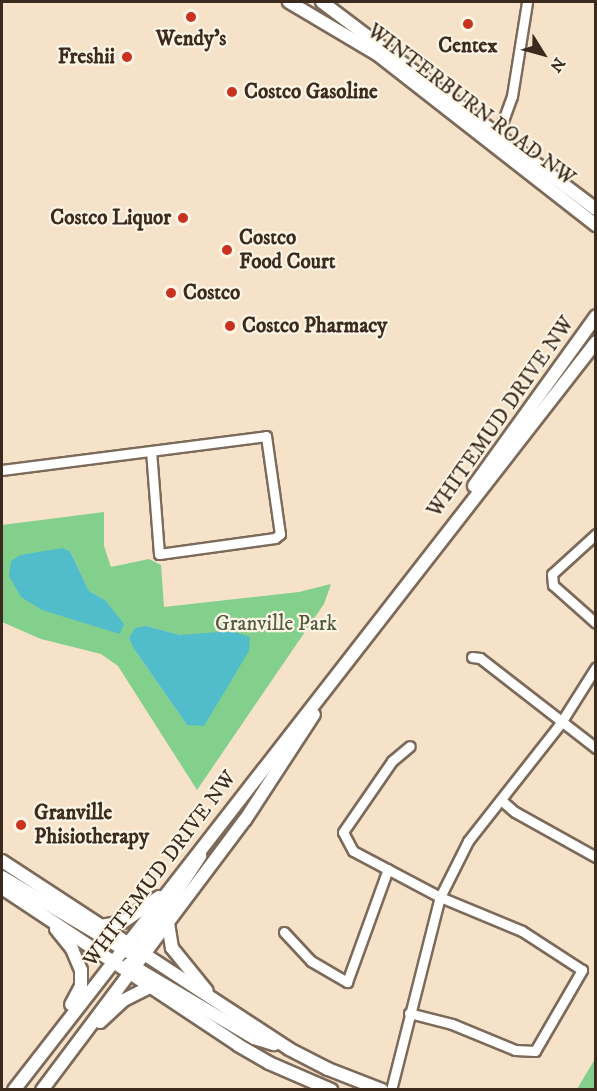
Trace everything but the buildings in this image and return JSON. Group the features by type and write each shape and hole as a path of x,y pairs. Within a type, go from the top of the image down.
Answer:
{"main road":[{"name":"WINTERBURN ROAD NW","path":"289,2 377,54 596,209"},
{"name":"WINTERBURN ROAD NW","path":"322,2 496,140 596,225"},
{"name":"WHITEMUD DRIVE NW","path":"42,1089 86,1031 133,957 163,896 338,674 439,540 596,316"},
{"name":"WHITEMUD DRIVE NW","path":"439,540 537,421 596,342"},
{"name":"WHITEMUD DRIVE NW","path":"14,1089 113,962 133,957 168,923 251,811 338,674"},
{"path":"2,888 113,962 133,957 193,871 212,832"},
{"path":"2,861 101,926 133,957 254,1038 289,1048"},
{"path":"2,878 133,957 220,1005 289,1048 328,1069 382,1089"},
{"path":"101,926 123,922 163,896"},
{"path":"45,916 72,949 82,975 79,992 57,1024 53,1040"},
{"path":"168,923 172,948 220,1005"},
{"path":"133,957 150,987 268,1063 331,1089"},
{"path":"86,1031 124,1000 150,987"}],"street":[{"path":"496,140 521,55 527,2"},
{"path":"2,470 266,436 280,534 275,538 159,554 151,451"},
{"path":"596,534 552,574 553,585 596,623"},
{"path":"472,657 480,658 560,724 596,748"},
{"path":"391,1089 440,897 468,841 560,724 596,667"},
{"path":"409,1013 452,1024 515,1050 535,1051 581,978 582,970 522,931 440,897 353,851 343,832 392,761 410,746"},
{"path":"501,800 515,812 596,857"},
{"path":"284,932 311,960 347,982 388,869"}],"green space":[{"name":"Granville Park","path":"104,512 104,546 111,567 149,559 161,565 164,607 299,592 331,584 324,604 197,790 118,666 101,654 41,639 2,622 2,525","holes":["63,548 70,551 89,591 105,600 120,633 111,628","147,626 180,635 187,725 134,649"]},
{"path":"595,1059 595,1089 577,1089"}],"water":[{"path":"63,548 70,551 89,591 105,600 124,624 120,634 42,610 21,597 9,576 11,561 20,555"},
{"path":"147,626 180,635 231,631 250,637 249,651 204,726 187,725 134,649 129,638 135,628"}],"place":[{"name":"Wendy's","path":"191,17"},
{"name":"Centex","path":"468,24"},
{"name":"Freshii","path":"127,57"},
{"name":"Costco Gasoline","path":"232,92"},
{"name":"Costco Liquor","path":"183,218"},
{"name":"Costco Food Court","path":"227,250"},
{"name":"Costco","path":"171,293"},
{"name":"Costco Pharmacy","path":"230,326"},
{"name":"Granville Phisiotherapy","path":"21,825"}]}
